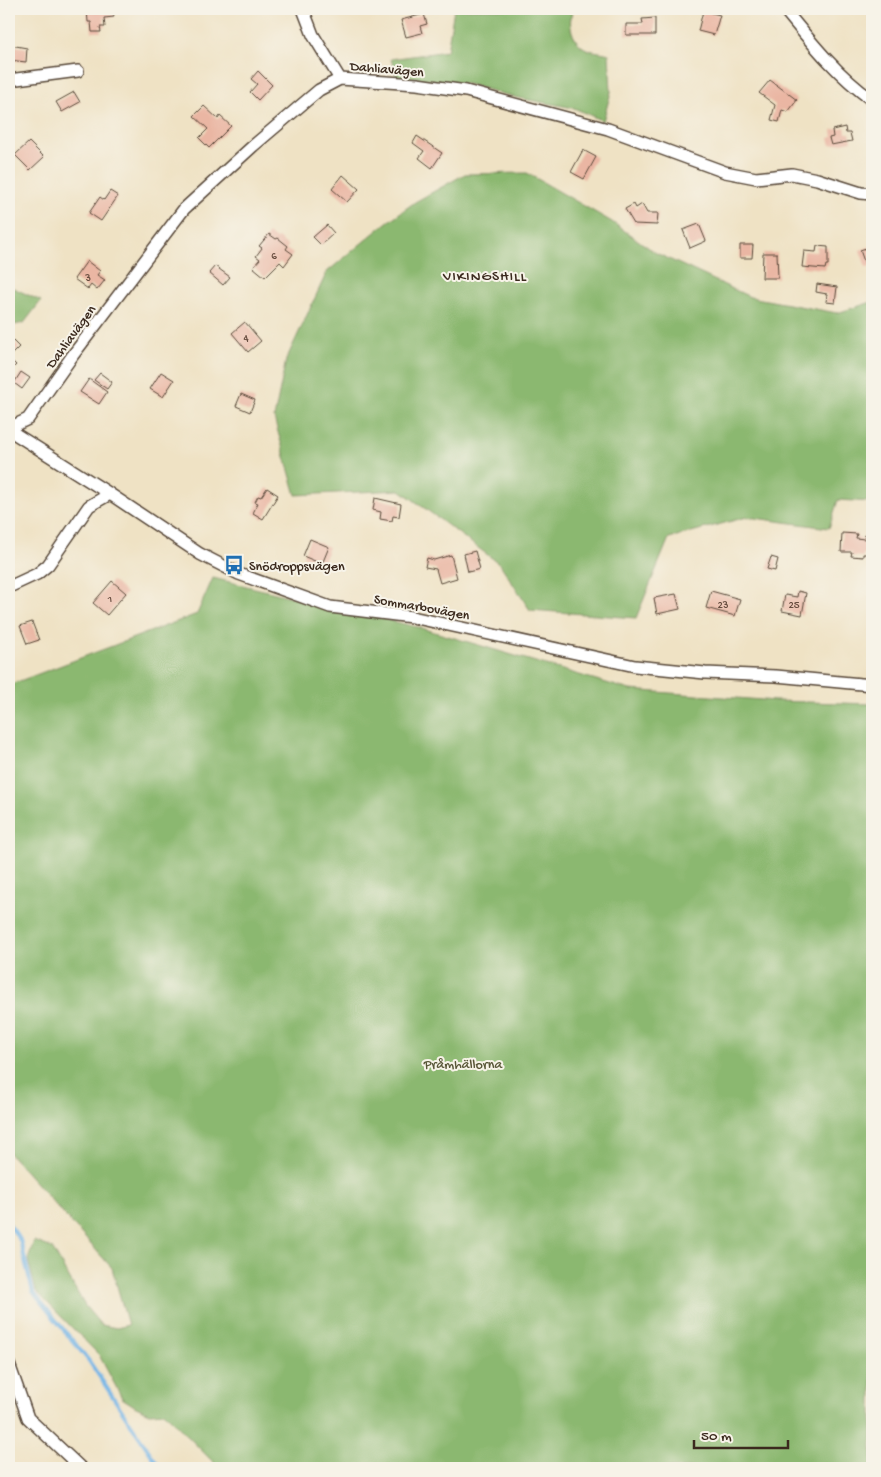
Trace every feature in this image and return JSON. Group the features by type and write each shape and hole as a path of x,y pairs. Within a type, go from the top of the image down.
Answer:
{"street":[{"path":"303,9 313,35 340,79"},
{"path":"784,9 819,52 854,87 872,100"},
{"path":"9,80 78,71"},
{"name":"Dahliavägen","path":"9,429 28,419 184,209 253,146 319,90 340,79 418,84 466,91 608,129 726,172 756,178 792,174 816,179 861,193 872,194"},
{"name":"Sommarbovägen","path":"9,429 200,554 239,574 330,608 412,617 636,666 872,685"},
{"path":"9,588 37,574 48,564 89,506 110,494"},
{"path":"9,1364 28,1418 81,1468"}],"green space":[{"path":"454,9 573,9 571,27 578,43 589,50 609,54 611,92 603,121 574,108 518,98 467,84 396,76 391,59 447,51"},
{"path":"527,173 612,222 656,253 750,297 837,313 872,302 872,502 838,500 829,528 747,517 669,538 636,618 530,610 500,564 400,490 296,495 274,418 286,360 327,272 386,223 415,202 465,174"},
{"path":"9,286 41,301 24,323 9,326"},
{"name":"Pråmhällorna","path":"213,578 421,628 630,690 776,701 872,704 872,1468 219,1468 164,1412 150,1413 122,1398 99,1355 36,1291 28,1260 34,1241 52,1248 85,1306 101,1325 117,1328 128,1325 112,1268 9,1153 9,685 197,614"}],"building":[{"path":"87,9 113,9 114,17 104,18 105,27 100,27 101,32 92,32 91,22 88,22"},
{"path":"703,11 720,15 714,35 698,31"},
{"path":"424,14 427,24 420,26 422,33 406,37 401,20"},
{"path":"655,18 655,35 626,35 626,24 643,24 642,19"},
{"path":"10,45 27,48 26,62 9,60"},
{"path":"258,71 272,85 258,100 250,92 257,84 251,79"},
{"path":"770,80 797,100 788,112 782,110 779,122 771,120 775,105 759,93"},
{"path":"74,92 80,102 62,112 56,102"},
{"path":"204,106 218,119 220,116 231,126 209,148 199,138 208,129 194,116"},
{"path":"845,127 846,133 850,133 852,141 831,145 829,138 833,137 832,130"},
{"path":"417,136 442,153 432,168 419,158 424,151 413,143"},
{"path":"29,142 44,157 30,170 15,155"},
{"path":"583,150 596,157 584,179 571,172"},
{"path":"343,175 359,189 347,202 332,189"},
{"path":"110,191 118,196 101,221 89,213 100,197 104,200"},
{"path":"634,204 636,208 642,204 647,213 658,213 657,225 634,224 625,209"},
{"path":"699,224 706,241 690,248 683,230"},
{"path":"327,225 334,233 321,245 313,237"},
{"path":"269,234 288,246 286,249 293,254 284,266 280,262 265,277 253,267 260,259 256,256 262,248 259,246"},
{"path":"740,245 753,245 752,258 740,258"},
{"path":"817,246 828,247 828,265 826,265 825,269 802,267 804,251 816,252"},
{"path":"872,246 872,272 870,266 866,267 860,250"},
{"path":"763,253 777,253 778,278 762,278"},
{"path":"87,261 100,271 97,275 105,280 97,290 91,285 88,289 74,279"},
{"path":"215,266 230,277 223,285 209,273"},
{"path":"817,284 837,287 835,303 826,302 827,294 816,292"},
{"path":"245,322 261,341 248,352 232,333"},
{"path":"9,337 19,347 9,357"},
{"path":"9,358 16,365 9,372"},
{"path":"21,372 30,378 22,389 14,383"},
{"path":"161,372 174,380 163,397 150,389"},
{"path":"100,373 112,382 107,389 94,380"},
{"path":"89,379 107,392 99,404 80,392"},
{"path":"241,394 255,400 250,412 236,406"},
{"path":"267,488 278,495 263,519 253,513 258,503 255,502 258,496 261,497"},
{"path":"375,498 401,504 399,517 393,516 392,521 380,519 381,512 373,510"},
{"path":"842,533 857,534 856,538 864,539 865,535 872,535 872,554 863,554 863,557 851,556 852,552 841,552"},
{"path":"310,539 329,547 322,564 303,556"},
{"path":"475,551 480,569 468,572 464,554"},
{"path":"451,555 457,578 440,583 436,569 425,567 427,558 434,560"},
{"path":"771,557 778,559 775,571 767,569"},
{"path":"112,581 126,593 107,615 93,603"},
{"path":"711,591 740,599 735,616 706,608"},
{"path":"798,591 806,593 802,615 782,611 785,595 797,597"},
{"path":"676,594 680,609 657,614 654,598"},
{"path":"32,622 39,640 27,644 20,626"}],"waterway":[{"path":"9,1224 20,1240 33,1292 89,1361 160,1468"}],"place":[{"name":"Snödroppsvägen","path":"234,565"}],"district":[{"name":"VIKINGSHILL","path":"485,275"}]}
